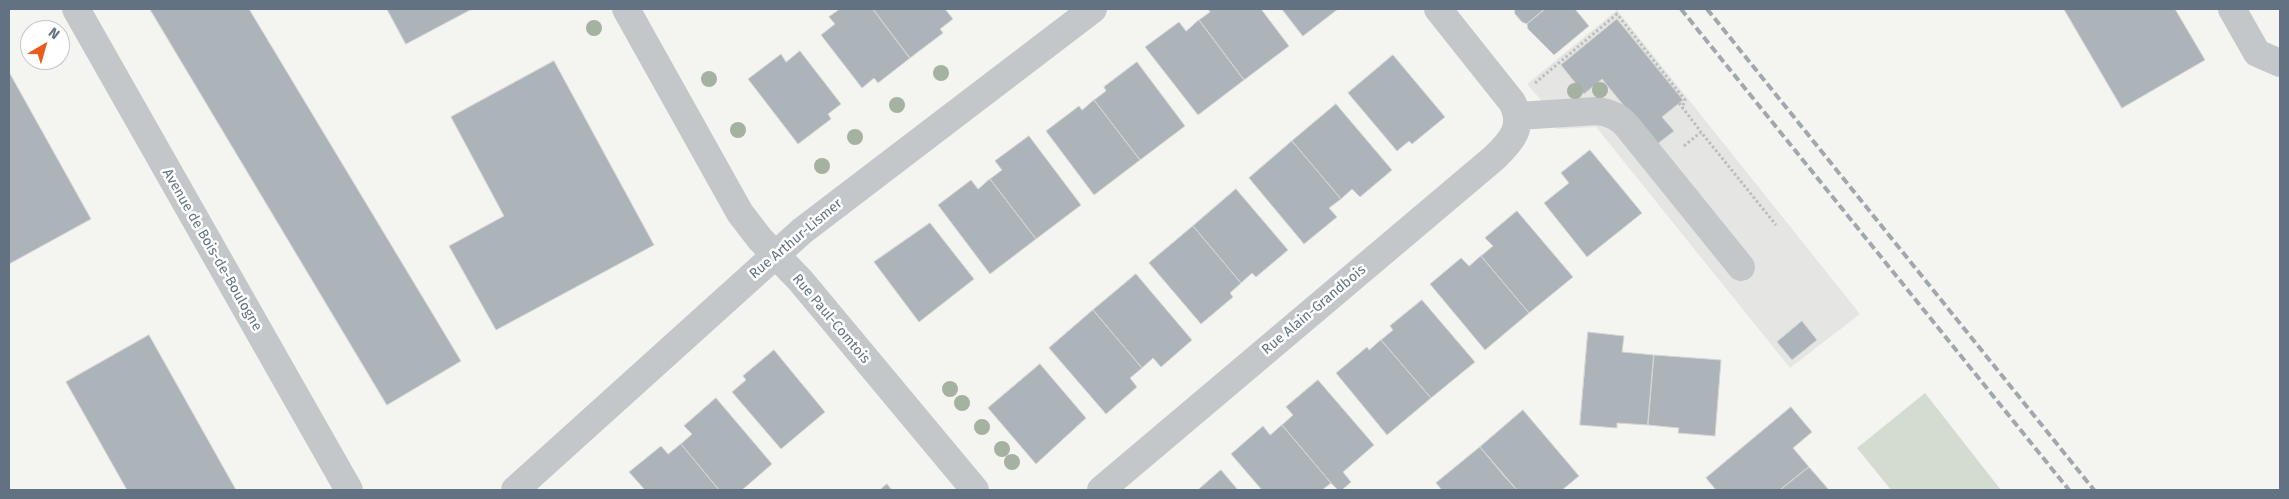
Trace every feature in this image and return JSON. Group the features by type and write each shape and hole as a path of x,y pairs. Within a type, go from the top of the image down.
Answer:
{"street":[{"name":"Avenue de Bois-de-Boulogne","path":"76,9 350,490"},
{"name":"Rue Paul-Comtois","path":"626,9 740,213 775,255 800,280 975,490"},
{"name":"Rue Arthur-Lismer","path":"515,490 806,228 1093,9"},
{"path":"1438,9 1512,102 1518,120 1596,111 1606,112 1615,116 1627,126 1742,267"},
{"path":"2232,9 2257,53 2280,63"},
{"name":"Rue Alain-Grandbois","path":"1101,490 1494,158 1514,135 1518,120"}],"path":[{"path":"1533,85 1617,14 1685,100 1682,108"},
{"path":"1679,103 1776,225"},
{"path":"1677,152 1701,132"}],"shaded area":[{"path":"1617,10 1860,314 1790,368 1596,127 1557,129 1540,99 1527,84"},
{"path":"1925,393 2001,490 1891,490 1857,448"}],"building":[{"path":"150,9 249,9 461,361 387,405"},
{"path":"387,9 472,9 406,44"},
{"path":"840,9 873,9 910,58 878,83 874,78 862,88 821,35 835,24 829,17"},
{"path":"873,9 945,9 953,19 940,29 943,33 910,58"},
{"path":"1208,9 1261,9 1289,46 1244,80 1199,20 1210,12"},
{"path":"1282,9 1338,9 1303,36"},
{"path":"1515,9 1545,9 1527,24 1522,22 1515,14"},
{"path":"1545,9 1575,9 1589,26 1554,55 1528,29 1527,24"},
{"path":"2064,9 2175,9 2205,60 2122,108"},
{"path":"1617,19 1683,100 1662,117 1674,131 1656,145 1602,79 1584,94 1561,65"},
{"path":"1199,20 1244,80 1198,115 1145,47 1179,22 1186,31"},
{"path":"800,51 841,104 828,114 831,119 798,144 748,79 781,54 786,62"},
{"path":"1393,55 1445,117 1412,144 1409,141 1397,151 1348,93"},
{"path":"554,61 654,245 496,330 449,246 504,216 451,117"},
{"path":"1137,62 1185,126 1140,160 1094,100 1106,91 1104,87"},
{"path":"9,72 91,219 9,264"},
{"path":"1094,100 1140,160 1094,195 1046,131 1079,106 1082,110"},
{"path":"1336,104 1392,170 1360,197 1352,189 1341,199 1292,141"},
{"path":"1029,136 1081,205 1036,239 990,179 1002,170 995,161"},
{"path":"1292,141 1341,199 1329,208 1337,217 1304,244 1249,178"},
{"path":"1590,150 1642,213 1587,257 1544,203 1569,183 1561,173"},
{"path":"990,179 1036,239 990,274 938,205 971,180 978,189"},
{"path":"1236,189 1288,250 1256,277 1252,273 1241,283 1193,226"},
{"path":"1517,211 1573,277 1529,313 1481,256 1493,246 1485,238"},
{"path":"930,223 974,279 919,322 874,262"},
{"path":"1193,226 1241,283 1230,293 1233,297 1201,324 1149,263"},
{"path":"1481,256 1529,313 1485,350 1430,284 1461,258 1469,266"},
{"path":"1136,274 1192,340 1161,367 1153,358 1142,368 1093,310"},
{"path":"1422,300 1475,362 1431,398 1381,340 1393,330 1390,326"},
{"path":"1093,310 1142,368 1130,378 1137,387 1106,414 1049,348"},
{"path":"1802,321 1817,340 1792,360 1777,342"},
{"path":"1588,332 1624,336 1622,352 1654,355 1648,425 1617,423 1617,428 1580,425"},
{"path":"149,335 236,490 127,490 66,382"},
{"path":"1381,340 1431,398 1387,435 1336,373 1367,347 1369,350"},
{"path":"774,350 825,412 781,449 732,392 746,380 743,376"},
{"path":"1654,355 1721,360 1715,436 1678,433 1679,428 1648,425"},
{"path":"1040,364 1086,418 1036,464 988,408"},
{"path":"1318,380 1374,445 1343,472 1351,482 1342,490 1338,490 1331,483 1282,425 1293,415 1286,407"},
{"path":"716,398 772,464 742,490 719,490 681,444 692,434 684,426"},
{"path":"1791,407 1812,432 1793,448 1809,467 1780,490 1716,490 1706,478"},
{"path":"1523,410 1579,476 1562,490 1517,490 1480,447"},
{"path":"1282,425 1331,483 1322,490 1262,490 1231,454 1263,426 1270,435"},
{"path":"681,444 719,490 645,490 629,472 661,446 668,454"},
{"path":"1480,447 1517,490 1442,490 1436,483"},
{"path":"1809,467 1829,490 1780,490"},
{"path":"1221,470 1238,490 1198,490"},
{"path":"887,484 892,490 880,490"}],"railway":[{"path":"1681,9 2069,490"},
{"path":"1707,9 2094,490"}]}
